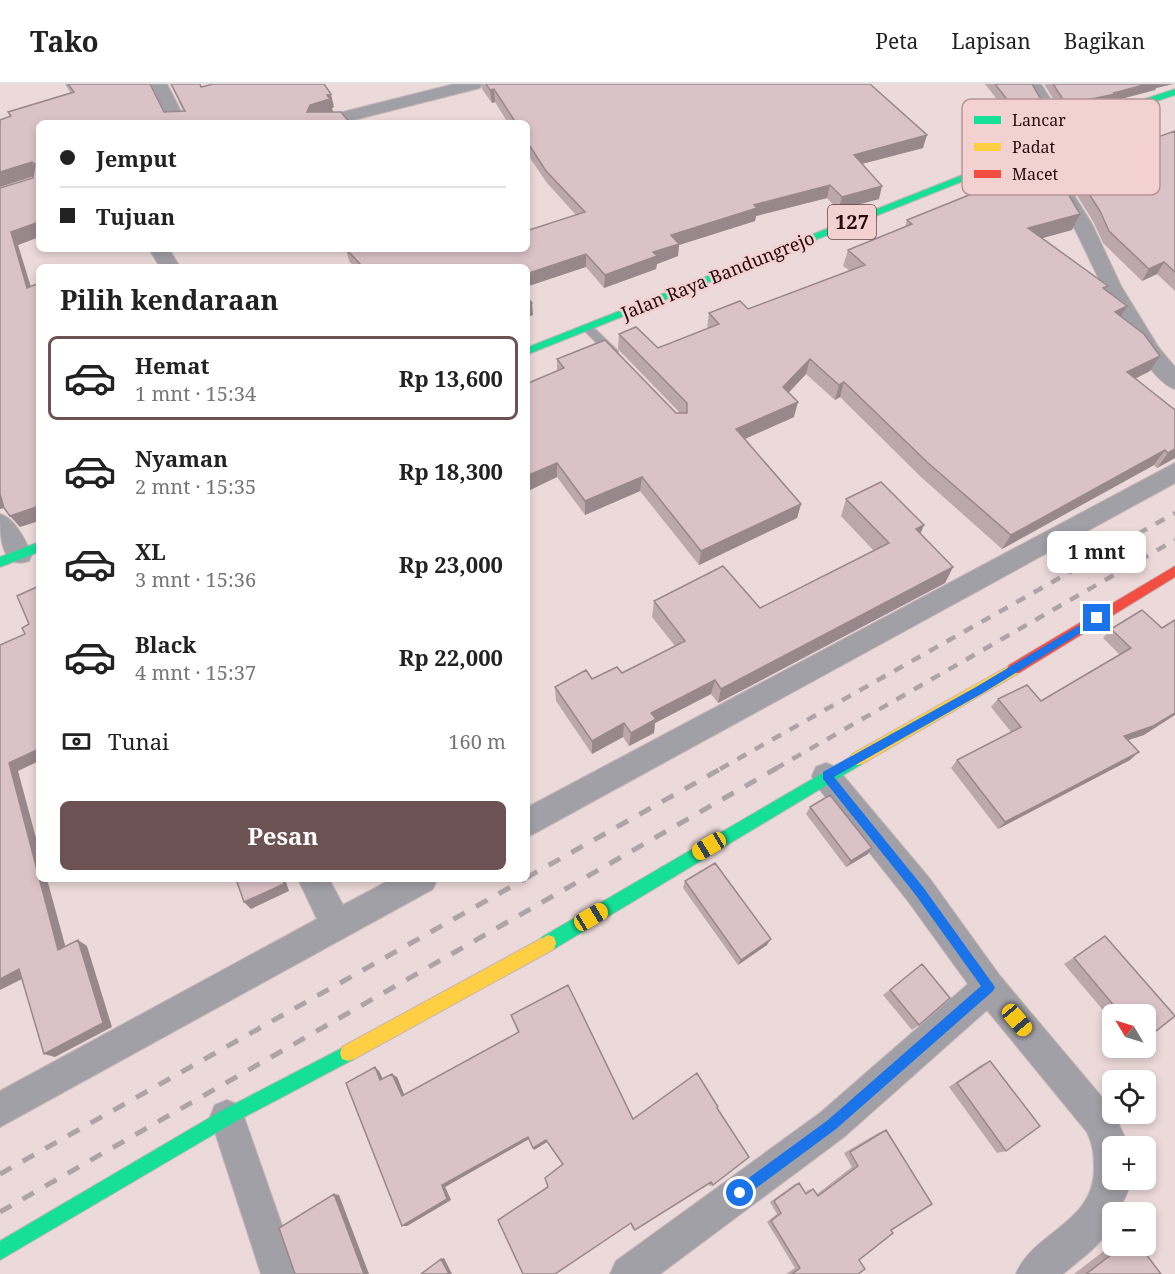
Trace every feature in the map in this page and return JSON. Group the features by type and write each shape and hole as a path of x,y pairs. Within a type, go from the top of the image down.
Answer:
{"street":[{"path":"159,84 177,120"},
{"path":"333,120 474,84"},
{"path":"1034,84 1043,99"},
{"name":"Jalan Raya Bandungrejo","path":"530,350 962,178"},
{"path":"1064,195 1082,224 1111,286 1151,353 1175,381"},
{"path":"1151,353 1175,349"},
{"path":"530,822 1175,472"},
{"path":"0,523 20,554"},
{"path":"0,1251 226,1117 513,964 826,776 980,690 1175,572"},
{"path":"826,776 919,890 989,987 1100,1120 1112,1143 1112,1186 1095,1221 1035,1274"},
{"path":"315,882 336,924"},
{"path":"0,1110 416,882"},
{"path":"629,1274 832,1125 989,987"},
{"path":"226,1117 280,1274"}],"lane":[{"path":"588,327 619,359"}],"building":[{"path":"68,84 150,84 164,112 185,111 171,84 200,84 201,87 213,84 324,84 331,94 327,95 330,99 310,105 307,112 341,112 348,120 36,120 36,223 11,232 27,288 36,284 36,507 10,516 4,508 0,494 0,188 33,178 35,164 32,162 0,172 0,120 11,116 8,112 74,92"},
{"path":"486,84 870,84 927,135 854,155 882,186 842,197 830,185 754,205 757,208 671,235 679,244 653,252 657,256 605,275 586,254 530,273 530,264 360,264 349,252 530,252 530,230 585,212 546,171 530,146 530,120 514,120 494,89 490,90"},
{"path":"995,84 1032,84 1041,99 1007,99"},
{"path":"1053,84 1147,84 1091,99 1063,99"},
{"path":"1175,131 1175,272 1164,262 1149,269 1109,231 1090,195 1160,195 1160,136"},
{"path":"969,195 1069,195 1080,214 1028,228 1108,286 1103,288 1127,306 1115,312 1144,334 1160,356 1127,372 1175,410 1175,449 1168,453 1165,450 1011,535 927,462 844,382 839,385 810,359 783,387 798,402 736,429 801,504 701,551 642,477 585,501 557,463 530,475 530,382 564,368 557,359 605,340 676,413 687,413 687,403 619,334 636,327 658,348 719,324 709,313 740,301 748,309 865,265 848,250 912,224 907,220"},
{"path":"881,482 924,525 916,529 953,567 721,689 715,680 651,713 656,719 631,733 624,723 592,741 555,687 586,670 592,679 617,667 622,673 685,641 654,601 723,566 760,608 889,543 846,499"},
{"path":"36,587 36,750 9,763 36,866 36,882 40,882 58,950 78,940 103,1023 44,1054 19,969 0,979 0,645 25,634 22,628 29,624 17,596"},
{"path":"1142,610 1162,628 1175,620 1175,713 1153,726 1124,736 1139,752 1005,822 957,760 1021,727 998,699 1027,685 1041,701 1131,648 1111,629"},
{"path":"830,795 872,848 851,861 810,807"},
{"path":"715,863 771,939 741,960 685,881"},
{"path":"237,882 283,882 284,884 244,902"},
{"path":"1105,936 1175,1016 1156,1031 1156,1004 1113,1004 1074,958"},
{"path":"922,964 950,998 919,1025 890,990"},
{"path":"568,985 633,1119 697,1073 749,1157 713,1185 711,1182 635,1230 631,1223 555,1274 523,1274 498,1220 548,1187 545,1178 563,1164 546,1140 533,1148 528,1137 442,1185 447,1199 402,1226 346,1083 375,1067 380,1080 392,1074 402,1096 519,1032 511,1015"},
{"path":"990,1061 1040,1126 1006,1151 957,1083"},
{"path":"886,1130 932,1204 891,1230 893,1233 859,1260 865,1269 858,1274 792,1274 800,1268 771,1221 781,1213 774,1201 799,1183 806,1194 813,1189 818,1196 858,1166 850,1152"},
{"path":"334,1194 364,1274 295,1274 279,1228"},
{"path":"1110,1256 1147,1256 1161,1274 1086,1274"},
{"path":"441,1259 449,1274 421,1274"}],"railway":[{"path":"720,769 1175,513"},
{"path":"775,769 1175,540"},
{"path":"530,876 722,768"},
{"path":"0,1212 777,768"},
{"path":"0,1174 520,882"}],"traffic: fast":[{"path":"1154,99 1175,92"},
{"path":"530,350 962,178"},
{"path":"0,562 36,548"},
{"path":"548,943 857,759"},
{"path":"0,1251 227,1117 348,1053"}],"traffic: slow":[{"path":"857,759 1014,669"},
{"path":"348,1053 548,943"}],"traffic: jam":[{"path":"1014,669 1175,571"}],"route":[{"path":"740,1193 832,1125 989,987 919,890 826,776 980,690 1097,618"}]}
